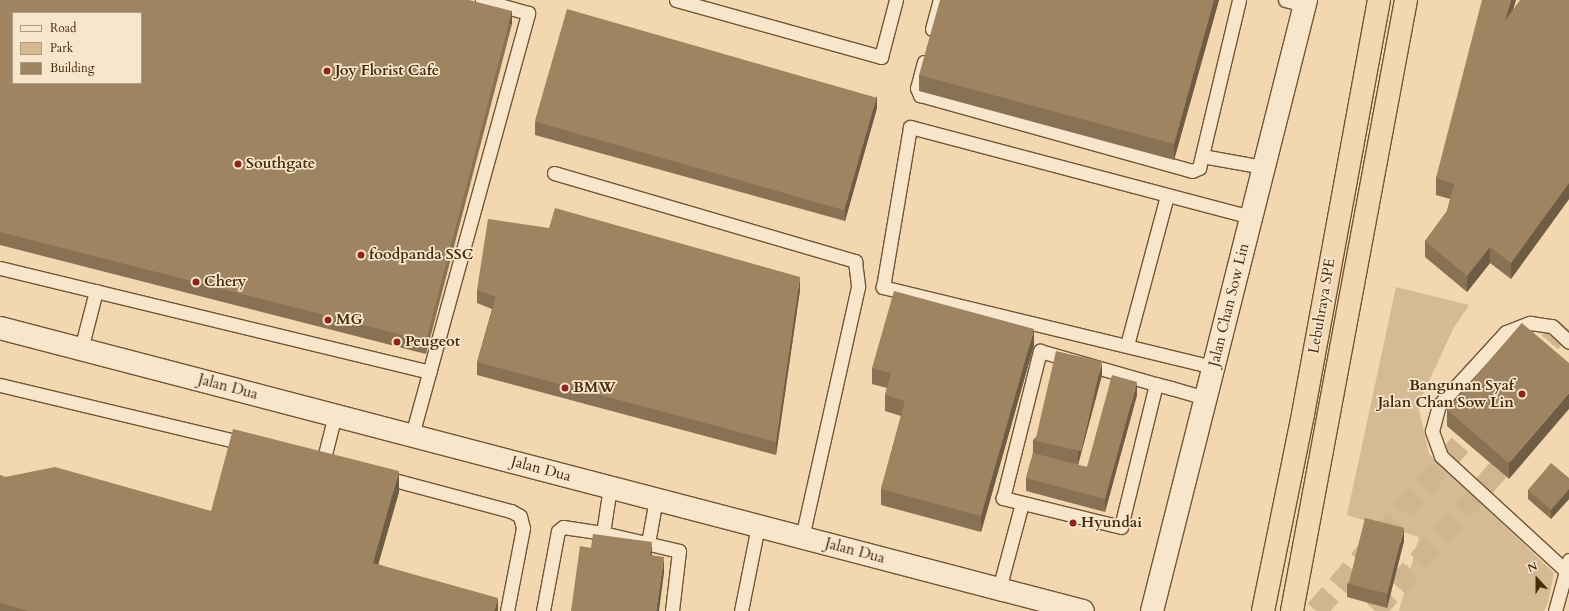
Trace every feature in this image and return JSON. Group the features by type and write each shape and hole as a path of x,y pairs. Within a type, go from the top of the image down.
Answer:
{"highway":[{"name":"Lebuhraya SPE","path":"1262,611 1304,406 1379,0"},
{"name":"Lebuhraya SPE","path":"1292,611 1406,0"}],"street":[{"name":"Jalan Chan Sow Lin","path":"1152,611 1264,167 1299,2"},
{"name":"Jalan Dua","path":"1,333 81,349 1083,611"}],"lane":[{"path":"412,435 528,13 482,0"},
{"path":"678,0 881,57 896,0"},
{"path":"940,0 917,88 920,95 1192,172 1200,168 1239,0"},
{"path":"1213,367 883,287 910,127 1251,217"},
{"path":"1202,156 1264,167"},
{"path":"554,173 855,261 858,287 802,537"},
{"path":"1127,345 1167,196"},
{"path":"0,268 430,372"},
{"path":"81,349 96,291"},
{"path":"1555,611 1568,566 1440,456 1432,431 1439,405 1506,332 1530,323 1552,326 1569,342"},
{"path":"1156,384 1121,527 1003,498 1040,351 1156,384 1205,398"},
{"path":"0,385 262,447"},
{"path":"323,462 335,415"},
{"path":"308,458 338,466"},
{"path":"368,474 511,511 520,516 523,528 506,611 491,608"},
{"path":"603,533 610,487"},
{"path":"648,543 656,499"},
{"path":"999,589 1022,503"},
{"path":"741,611 758,526"},
{"path":"543,611 558,531 563,527 603,533 679,550 672,611"}],"green space":[{"path":"1396,287 1469,305 1453,329 1418,405 1429,454 1554,573 1548,603 1544,611 1399,611 1419,537 1347,515"}],"building":[{"name":"Southgate","path":"0,0 469,0 512,11 426,341 0,232"},
{"path":"940,0 1214,0 1174,144 919,75"},
{"path":"1482,0 1511,0 1504,22 1520,0 1569,0 1569,183 1511,263 1490,247 1467,276 1425,241 1447,211 1454,184 1436,178"},
{"path":"567,9 877,98 844,210 535,121"},
{"path":"555,208 800,277 776,442 477,362 496,297 477,290 488,219 549,228"},
{"path":"894,291 1034,329 981,516 881,489 905,401 885,395 891,373 872,368"},
{"name":"Bangunan Syaf Jalan Chan Sow Lin","path":"1522,323 1569,363 1569,393 1509,463 1447,410"},
{"path":"1056,351 1102,362 1081,451 1035,441"},
{"path":"1112,375 1137,382 1105,499 1026,478 1033,453 1087,467"},
{"path":"233,429 399,471 373,563 498,598 494,611 29,611 0,603 0,475 5,477 55,467 211,511"},
{"path":"1551,463 1569,478 1569,489 1551,510 1528,490"},
{"path":"1365,518 1404,528 1387,594 1349,584"},
{"path":"593,534 652,542 650,555 664,557 656,611 571,611 580,546 591,548"}],"tunnel":[{"path":"1528,367 1569,320"},
{"path":"1316,611 1484,417"},
{"path":"1375,611 1518,447"}],"place":[{"name":"Joy Florist Cafe","path":"327,71"},
{"name":"Southgate","path":"238,164"},
{"name":"foodpanda SSC","path":"361,255"},
{"name":"Chery","path":"196,282"},
{"name":"MG","path":"328,320"},
{"name":"Peugeot","path":"397,342"},
{"name":"BMW","path":"565,388"},
{"name":"Bangunan Syaf Jalan Chan Sow Lin","path":"1522,394"},
{"name":"Hyundai","path":"1073,523"}]}
